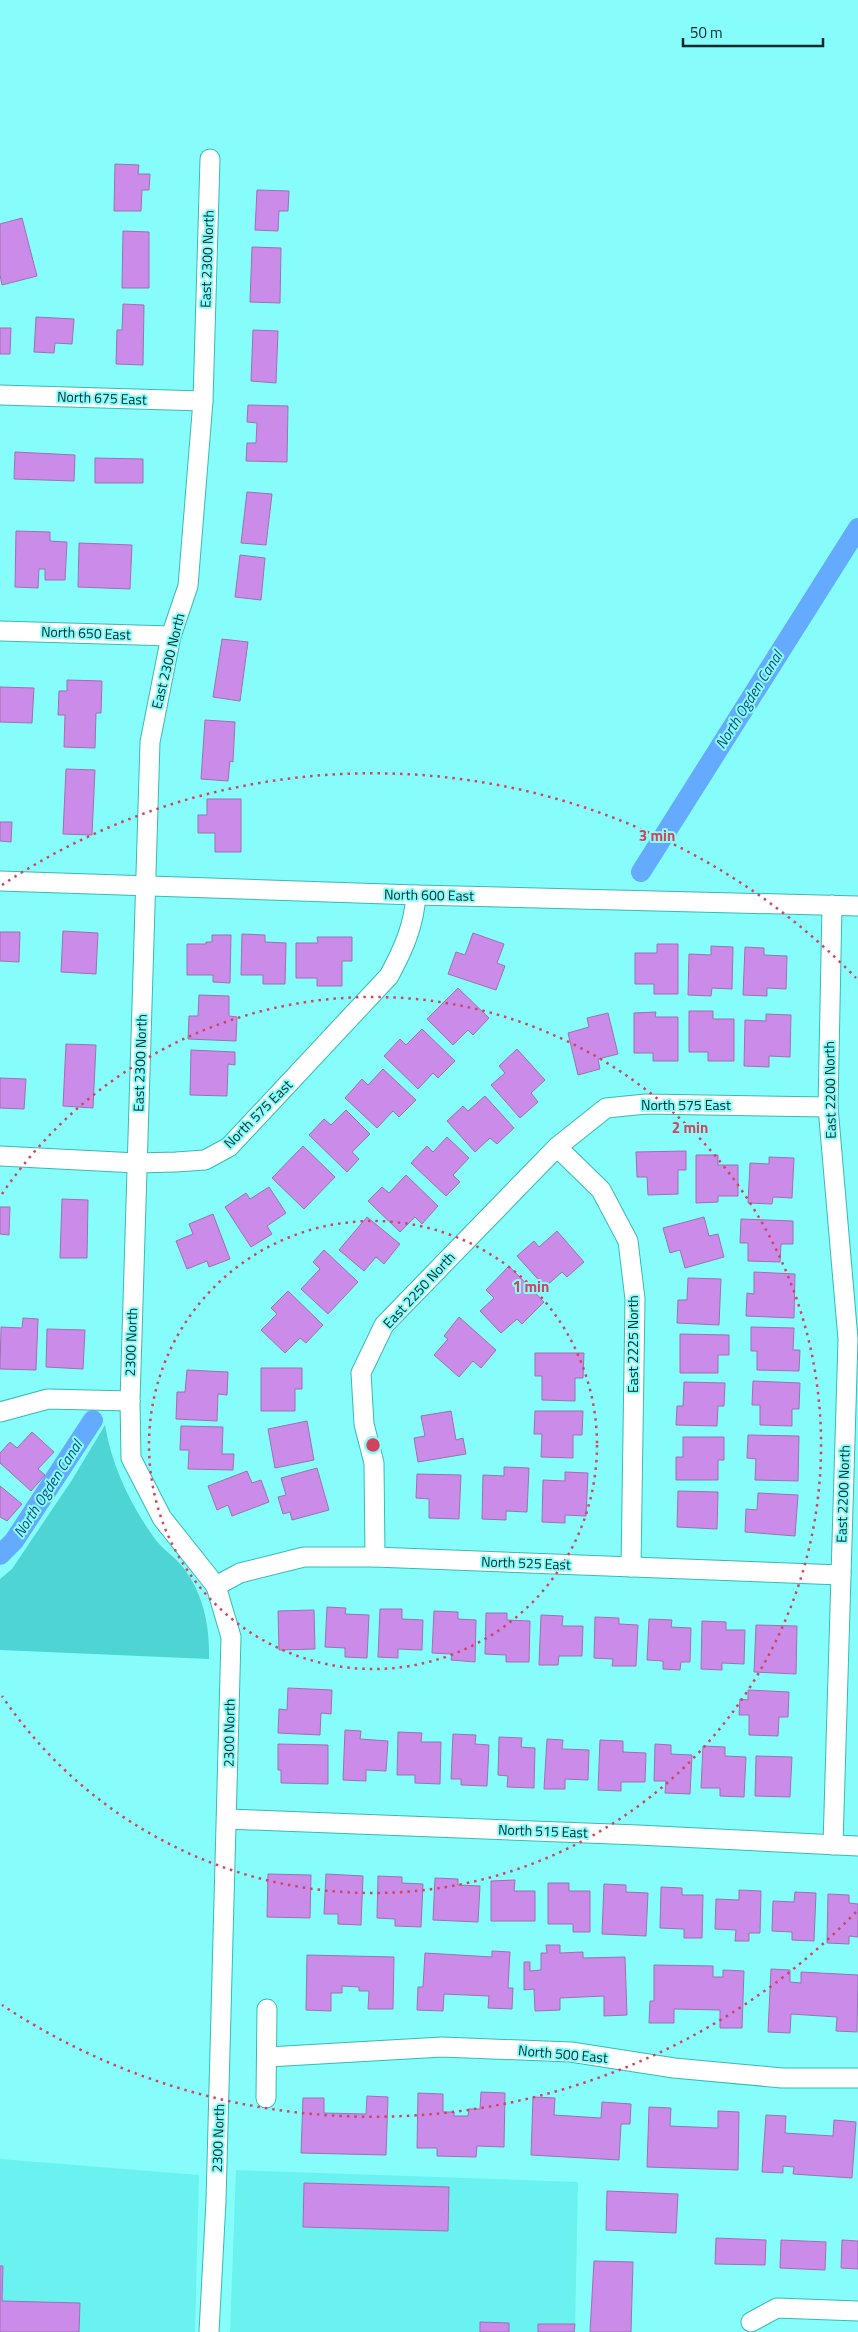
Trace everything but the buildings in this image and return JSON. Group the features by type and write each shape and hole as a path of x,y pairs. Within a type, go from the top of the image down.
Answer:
{"street":[{"name":"East 2300 North","path":"137,1163 150,742 171,636 188,586 203,401 210,160"},
{"name":"North 675 East","path":"0,395 203,401"},
{"name":"North 650 East","path":"0,631 171,636"},
{"name":"North 600 East","path":"0,881 416,895 858,906"},
{"name":"North 575 East","path":"0,1156 137,1163 205,1160 229,1147 390,976 406,944 415,914 416,895"},
{"name":"East 2200 North","path":"832,905 828,1107 848,1340 833,1845"},
{"name":"North 575 East","path":"558,1147 606,1108 646,1104 828,1107"},
{"name":"East 2250 North","path":"375,1557 374,1463 364,1424 361,1373 384,1325 558,1147"},
{"name":"East 2225 North","path":"558,1147 600,1190 628,1241 635,1299 631,1566"},
{"name":"2300 North","path":"137,1163 130,1401 131,1458 162,1518 216,1586 231,1637 216,2201 209,2332"},
{"path":"0,1412 48,1399 130,1401"},
{"name":"North 525 East","path":"216,1586 240,1573 304,1557 375,1557 841,1575"},
{"name":"North 515 East","path":"227,1819 638,1835 858,1846"},
{"path":"266,2098 268,2057 267,2009"},
{"name":"North 500 East","path":"268,2057 442,2047 571,2052 674,2068 782,2078 858,2078"},
{"path":"751,2322 776,2308 858,2311"}],"shaded area":[{"path":"105,1425 112,1456 130,1499 155,1539 182,1566 200,1598 208,1634 209,1659 0,1650 0,1579 12,1569 72,1480"},
{"path":"0,2159 199,2175 195,2332 0,2332"},
{"path":"236,2170 578,2182 575,2332 230,2332"}],"waterway":[{"name":"North Ogden Canal","path":"641,872 858,528"},
{"name":"North Ogden Canal","path":"0,1555 14,1541 93,1420"}]}
